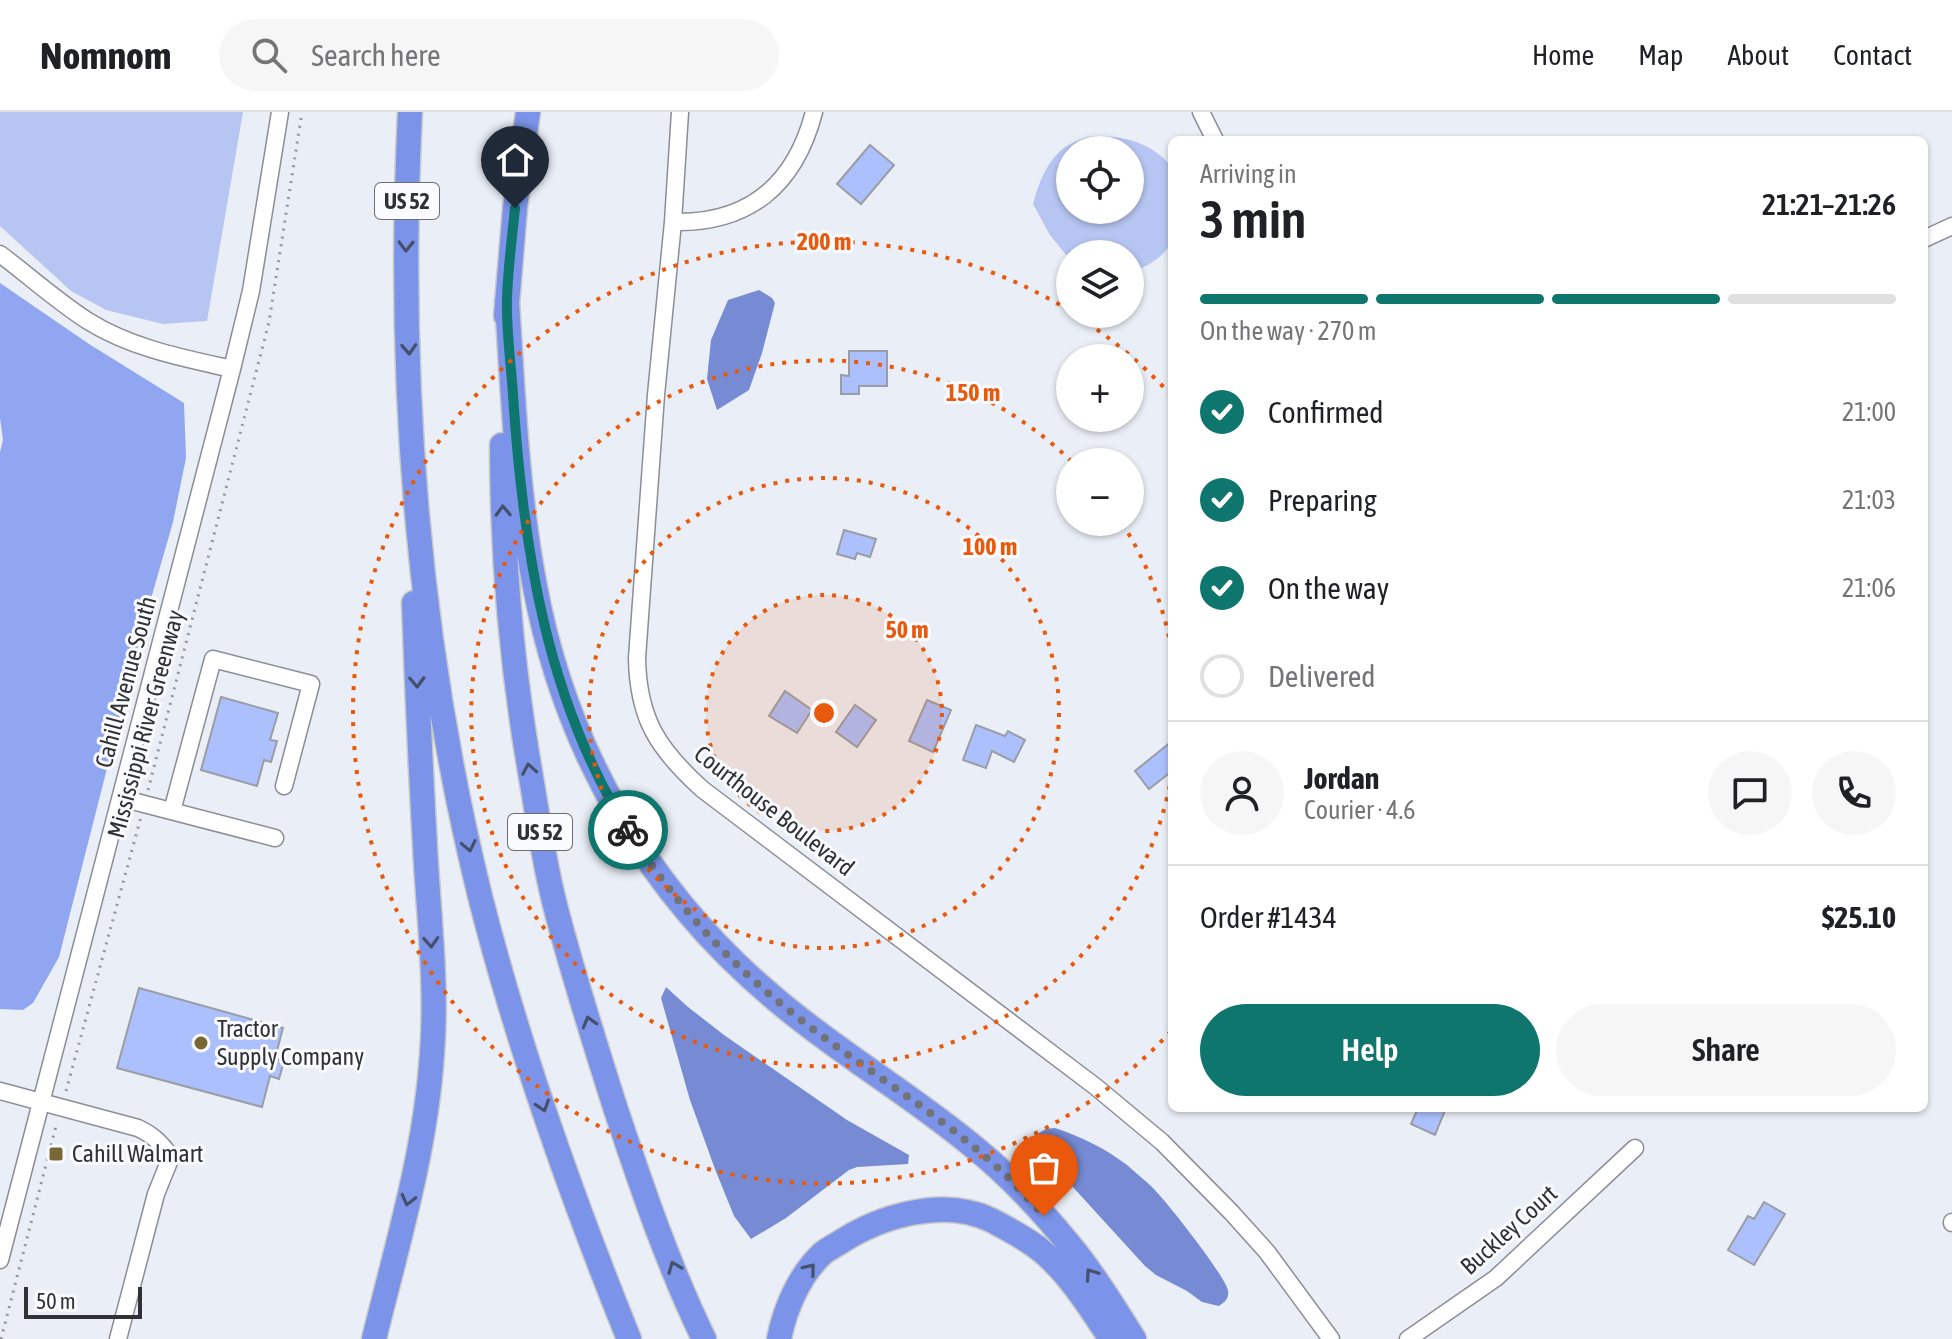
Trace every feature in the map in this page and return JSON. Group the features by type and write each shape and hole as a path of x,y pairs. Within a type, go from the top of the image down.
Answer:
{"highway":[{"name":"US 52","path":"410,112 406,290 416,490 426,593 457,792 502,976 562,1163 629,1339"},
{"name":"US 52","path":"528,112 515,208 503,391 502,460 508,610 517,691 541,841 556,909 602,1066 660,1234 704,1339"},
{"path":"507,301 517,456 526,531 542,617 556,672 575,725 596,773 624,823 652,868 730,959 781,1004 976,1149 1029,1199 1074,1250 1134,1339"},
{"path":"374,1339 419,1153 433,1050 433,982 412,549 411,409"},
{"path":"779,1339 783,1320 801,1280 824,1252 861,1228 910,1213 950,1209 987,1218 1042,1251 1066,1275 1111,1339"}],"street":[{"name":"Cahill Avenue South","path":"0,1260 232,369 251,291 280,112"},
{"name":"Courthouse Boulevard","path":"680,112 637,658 641,701 650,727 678,767 702,789 1096,1087 1162,1142 1267,1252 1331,1339"},
{"path":"673,222 715,219 746,209 759,200 791,165 804,143 814,112"},
{"path":"1201,112 1213,136"},
{"path":"1928,237 1952,226"},
{"path":"0,254 86,320 115,336 179,358 232,369"},
{"path":"172,811 213,659 311,684 284,786"},
{"path":"121,798 275,838"},
{"path":"0,1091 138,1128 160,1141 171,1157 156,1194 118,1339"},
{"name":"Buckley Court","path":"1408,1339 1496,1278 1635,1148"}],"path":[{"name":"Mississippi River Greenway","path":"1,1339 145,804 269,322 302,112"}],"shaded area":[{"path":"0,112 243,112 207,321 163,324 106,310 71,291 0,226"},
{"path":"1144,145 1156,152 1168,163 1168,247 1164,253 1144,266 1144,240 1056,242 1033,204 1056,156 1056,224 1144,224"},
{"path":"0,283 89,344 184,403 186,458 173,522 144,623 59,957 33,1003 23,1010 0,1009 0,452 3,440 0,418"},
{"path":"759,290 775,303 762,353 749,390 717,410 707,379 711,340 728,300"},
{"path":"666,987 724,1035 847,1120 909,1155 908,1164 849,1170 786,1218 751,1239 734,1216 690,1100 661,998"},
{"path":"1055,1128 1110,1154 1151,1186 1181,1221 1225,1283 1228,1296 1225,1302 1219,1306 1202,1302 1145,1266 1040,1151 1036,1141 1039,1133"}],"building":[{"path":"870,145 894,165 861,204 837,184"},
{"path":"849,351 887,351 887,386 859,386 859,394 841,394 841,375 849,376"},
{"path":"844,530 876,539 870,557 857,553 855,559 837,554"},
{"path":"785,691 812,710 797,733 769,716"},
{"path":"221,697 278,713 270,740 277,741 271,762 264,760 257,786 201,770"},
{"path":"927,700 951,710 933,752 909,741"},
{"path":"855,705 876,720 857,747 836,732"},
{"path":"976,725 1005,736 1008,731 1025,740 1014,762 992,751 986,768 963,760"},
{"path":"1168,744 1168,774 1149,789 1135,771"},
{"name":"Tractor Supply Company","path":"139,988 283,1028 275,1058 284,1061 279,1079 270,1076 262,1107 117,1068"},
{"path":"1416,1112 1444,1112 1435,1135 1411,1124"},
{"path":"1764,1202 1785,1214 1754,1265 1728,1250 1748,1216 1754,1219"}],"way so far":[{"path":"628,830 652,868 730,959 781,1004 976,1149 1044,1216"}],"place":[{"name":"Tractor Supply Company","path":"201,1043"},
{"name":"Cahill Walmart","path":"56,1154"}],"route":[{"path":"515,208 507,301 517,456 535,587 556,672 575,725 596,773 628,830"}]}
